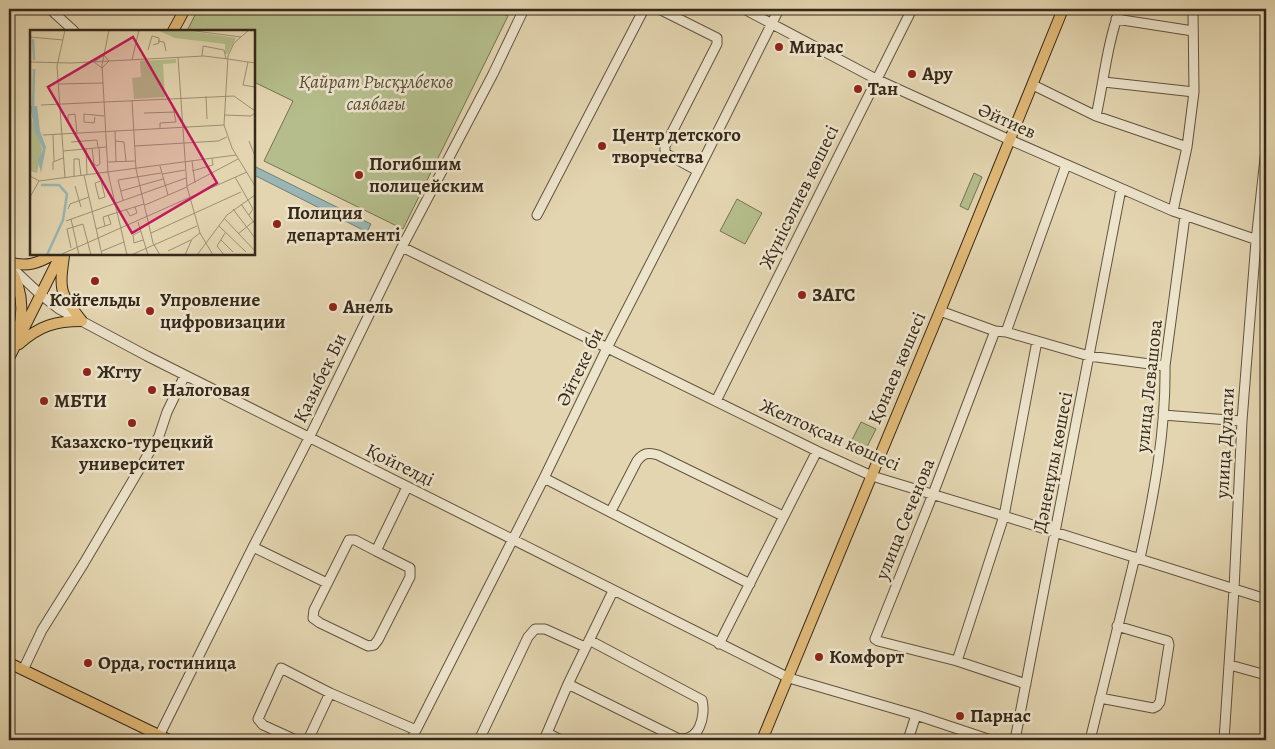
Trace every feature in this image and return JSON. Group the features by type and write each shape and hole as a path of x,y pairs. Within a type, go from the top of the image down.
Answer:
{"main road":[{"path":"174,30 185,9"},
{"name":"Қонаев көшесі","path":"762,740 1063,9"},
{"path":"11,354 22,308 15,276 9,265 37,263 52,255"},
{"path":"11,354 62,255"},
{"path":"63,255 62,295 82,321"},
{"path":"11,354 28,336 47,326 54,323 82,321"},
{"path":"9,663 162,739"}],"street":[{"path":"50,9 73,30"},
{"name":"Қазыбек Би","path":"162,739 253,547 309,438 402,247 493,74 524,9"},
{"path":"537,215 644,9"},
{"path":"659,9 717,38 717,44 665,146 665,153 698,171"},
{"name":"Әйтиев","path":"744,9 876,79 1010,140 1185,216 1266,243"},
{"name":"Әйтеке би","path":"411,740 544,478 607,348 780,9"},
{"name":"Жүнісәлиев көшесі","path":"716,401 912,9"},
{"path":"1096,116 1104,82 1108,49 1120,9"},
{"path":"1173,211 1187,146 1194,92 1193,9"},
{"path":"1116,19 1193,31"},
{"path":"1104,82 1194,92"},
{"path":"1033,85 1096,116 1187,146"},
{"name":"улица Дулати","path":"1224,740 1230,665 1242,421 1256,241 1266,149"},
{"path":"1006,332 1066,165"},
{"name":"Дәненұлы көшесі","path":"1016,740 1121,189"},
{"name":"улица Левашова","path":"1090,740 1117,626 1138,558 1153,498 1166,390 1165,366 1185,216"},
{"name":"Желтоқсан көшесі","path":"402,247 817,451 872,476 1266,598"},
{"name":"Қойгелді","path":"9,265 59,309 309,438 513,538 614,591 789,678 916,715 991,740"},
{"path":"940,311 995,331 1006,332 1089,356 1165,366"},
{"name":"улица Сеченова","path":"995,331 875,639 957,661 1026,684"},
{"path":"957,661 1004,516 1037,341"},
{"path":"23,670 42,630 159,436 167,412 185,375"},
{"path":"1163,415 1242,421"},
{"path":"719,644 817,451"},
{"path":"611,511 637,461 648,452 658,455 783,516"},
{"path":"544,478 750,584"},
{"path":"376,551 407,487"},
{"path":"349,540 355,540 376,551 410,568 410,577 378,640 374,645 368,646 313,618 314,610 349,540"},
{"path":"253,547 327,583"},
{"path":"561,740 546,737 568,684 614,591"},
{"path":"1100,698 1153,708 1160,702 1169,645 1168,641 1117,626"},
{"path":"479,740 528,636 535,629 545,629 587,644 702,700 705,711 701,725 692,738 684,740 568,684"},
{"path":"1230,665 1266,675"},
{"path":"296,740 263,725 258,719 281,668 330,693 416,730"},
{"path":"308,740 330,693"},
{"path":"908,740 916,715"}],"green space":[{"name":"Қайрат Рысқұлбеков саябағы","path":"198,9 492,9 508,16 403,229 264,161 293,101 255,82 255,30 188,30"},
{"path":"974,173 982,177 968,210 960,206"},
{"path":"737,199 762,213 745,244 720,231"},
{"path":"861,422 876,429 864,453 849,446"}],"water":[{"path":"255,166 371,224 367,232 255,176"}],"place":[{"name":"Мирас","path":"779,47"},
{"name":"Ару","path":"912,74"},
{"name":"Тан","path":"858,89"},
{"name":"Центр детского творчества","path":"602,146"},
{"name":"Погибшим полицейским","path":"359,175"},
{"name":"Полиция департаменті","path":"277,224"},
{"name":"Койгельды","path":"95,281"},
{"name":"ЗАГС","path":"802,295"},
{"name":"Анель","path":"333,307"},
{"name":"Упровление цифровизации","path":"150,311"},
{"name":"Жгту","path":"87,372"},
{"name":"Налоговая","path":"152,390"},
{"name":"МБТИ","path":"44,401"},
{"name":"Казахско-турецкий университет","path":"132,423"},
{"name":"Комфорт","path":"819,657"},
{"name":"Орда, гостиница","path":"88,663"},
{"name":"Парнас","path":"960,716"}]}
